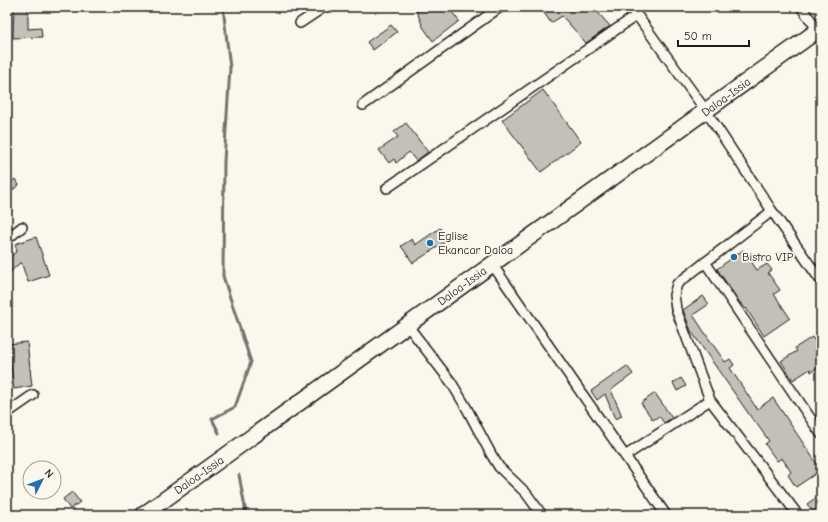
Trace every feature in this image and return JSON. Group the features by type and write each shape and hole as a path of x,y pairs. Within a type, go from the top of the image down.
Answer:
{"main road":[{"name":"Daloa-Issia","path":"142,515 408,326 820,29"}],"street":[{"path":"300,22 324,7"},
{"path":"363,105 500,7"},
{"path":"800,7 820,29"},
{"path":"387,188 634,11 706,111 772,211 821,281"},
{"path":"772,211 677,284 674,295 676,309 710,400 798,515"},
{"path":"7,239 22,227"},
{"path":"705,262 821,434"},
{"path":"492,264 666,515"},
{"path":"408,326 451,382 491,454 500,467 526,493 542,515"},
{"path":"7,413 33,395"},
{"path":"625,456 710,400"}],"building":[{"path":"14,7 28,7 28,29 41,28 42,37 13,38"},
{"path":"415,7 448,7 459,21 433,41 423,27"},
{"path":"540,7 593,7 610,26 586,43 562,16 551,23"},
{"path":"391,25 397,32 373,50 367,42"},
{"path":"543,90 581,142 541,172 502,120"},
{"path":"406,123 428,152 416,161 409,152 396,163 394,159 389,163 379,150 398,137 394,132"},
{"path":"15,179 19,185 7,194 7,185"},
{"path":"440,228 448,240 413,263 401,246 412,239 415,245"},
{"path":"36,237 49,275 28,282 21,262 7,275 7,260 17,251 15,244"},
{"path":"743,250 757,270 767,264 772,270 768,273 780,290 774,294 790,318 764,336 746,308 745,309 741,304 717,269"},
{"path":"703,296 709,304 693,315 709,339 725,362 730,359 734,365 730,368 757,409 773,398 821,470 796,487 788,475 791,472 782,458 777,461 765,444 769,441 691,331 683,310"},
{"path":"821,334 821,365 811,372 810,369 793,380 781,361 797,351 795,348 812,337 814,340"},
{"path":"27,342 32,386 14,389 8,344"},
{"path":"627,366 633,374 611,390 622,416 615,419 605,394 597,400 591,391"},
{"path":"681,378 686,386 677,391 673,383"},
{"path":"655,393 672,418 664,423 659,416 653,420 641,403"},
{"path":"72,492 80,502 70,509 63,499"},
{"path":"821,494 821,506 813,512 807,504"}],"waterway":[{"path":"219,433 212,419 235,407 251,362 223,276 224,161 230,68 223,7"},
{"path":"239,475 246,513 245,515"}],"place":[{"name":"Eglise Ekancar Daloa","path":"430,243"},
{"name":"Bistro VIP","path":"734,257"}]}
